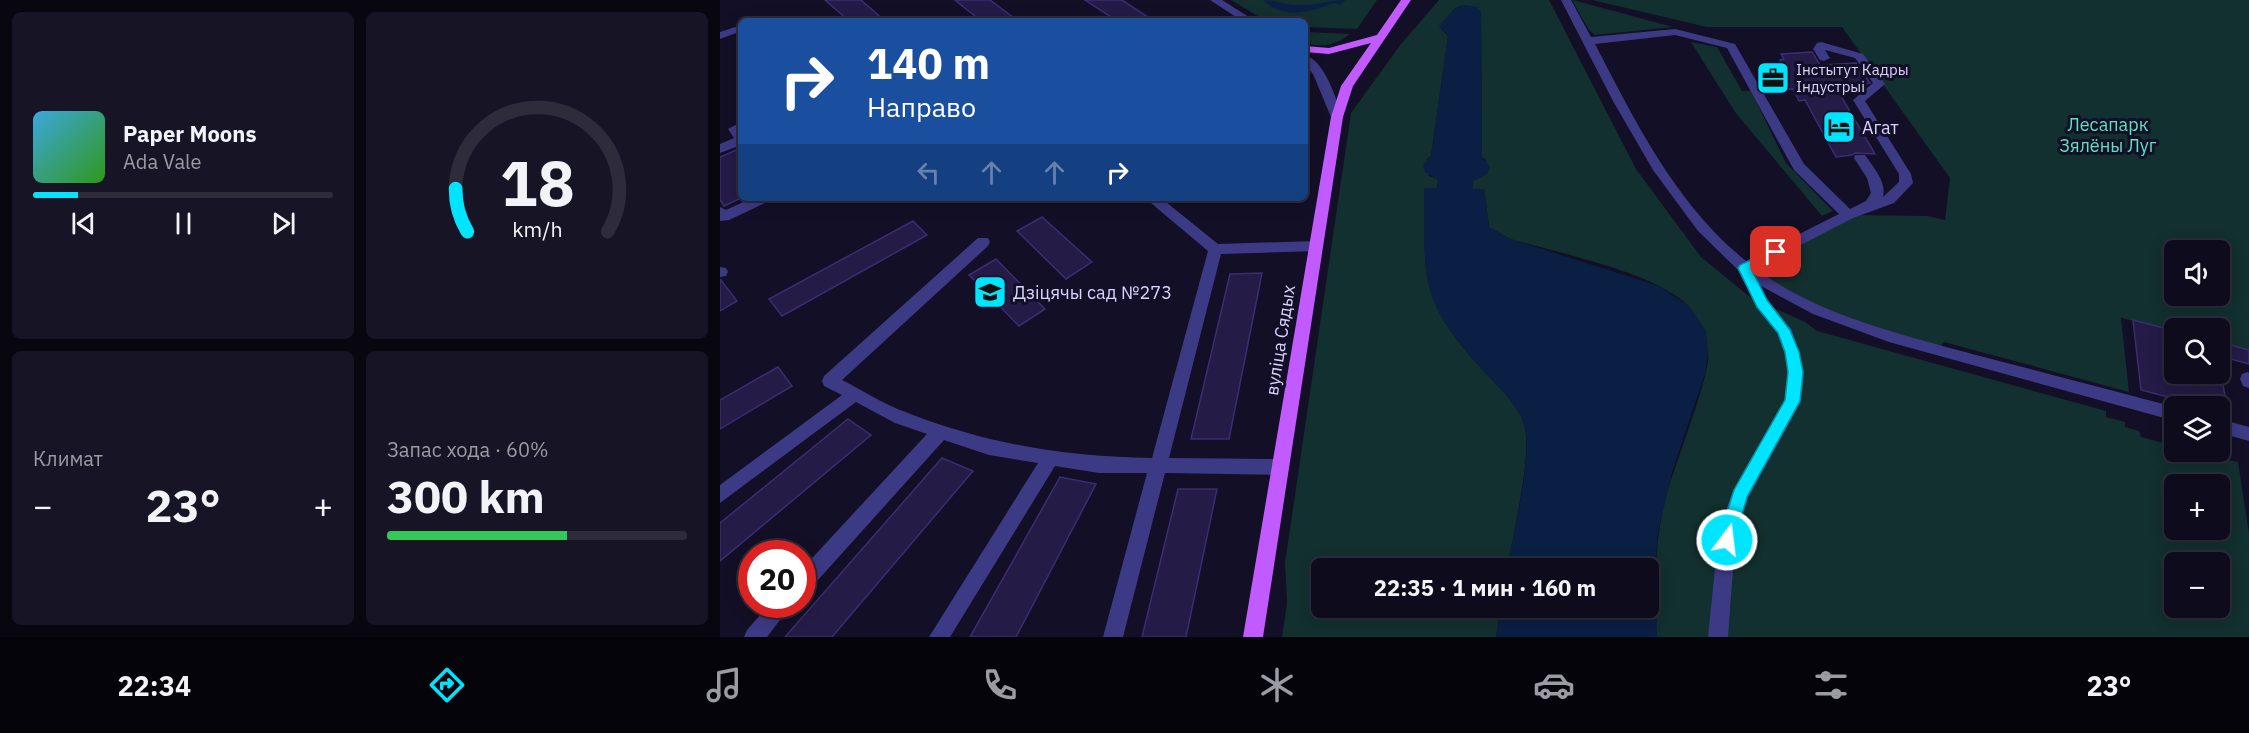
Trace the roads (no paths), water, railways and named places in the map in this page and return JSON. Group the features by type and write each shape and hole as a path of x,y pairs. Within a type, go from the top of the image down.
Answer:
{"main road":[{"name":"вуліца Сядых","path":"1253,637 1337,117 1347,86 1406,0"},
{"path":"1308,50 1329,51 1381,37"}],"street":[{"path":"1215,0 1245,18"},
{"path":"1566,0 1610,88 1660,172 1709,235 1744,268 1820,310 1884,336 2164,411"},
{"path":"720,36 735,30"},
{"path":"1588,40 1675,32 1731,46 1799,167 1848,215"},
{"path":"1744,268 1848,215 1889,200 1906,183 1905,174 1859,100 1879,84 1859,56 1821,45 1819,49 1824,58"},
{"path":"1308,61 1318,73 1337,117"},
{"path":"720,134 738,133"},
{"path":"720,149 738,134"},
{"path":"1860,158 1878,188 1877,198 1871,207"},
{"path":"720,212 724,217 758,201"},
{"path":"1156,201 1215,249 1316,246"},
{"path":"983,242 830,381 901,418 989,447 1100,465 1280,466"},
{"path":"1113,637 1215,249"},
{"path":"1718,637 1727,540 1733,515 1740,495 1793,401 1796,372 1784,330 1758,297 1744,268"},
{"path":"720,495 855,394"},
{"path":"2230,429 2249,434"},
{"path":"816,568 941,431"},
{"path":"939,637 1051,457"},
{"path":"754,637 771,618"}],"water":[{"path":"1263,0 1308,5 1346,0 1340,5 1334,3 1307,11 1288,12 1279,10"},
{"path":"1464,5 1477,7 1481,12 1482,157 1490,167 1487,174 1473,181 1473,189 1484,189 1489,227 1510,239 1659,286 1690,307 1706,331 1708,352 1705,374 1672,472 1658,533 1656,558 1509,558 1525,474 1524,424 1511,401 1480,367 1445,322 1429,285 1426,265 1424,188 1437,188 1438,180 1425,172 1423,165 1431,156 1448,36 1439,26 1455,8"},
{"path":"1499,618 1656,618 1657,637 1496,637"}],"place":[{"name":"Інстытут Кадры Індустрыі","path":"1773,78"},
{"name":"Агат","path":"1839,127"},
{"name":"Дзіцячы сад №273","path":"990,292"}],"park label":[{"name":"Лесапарк Зялёны Луг","path":"2108,134"}]}
